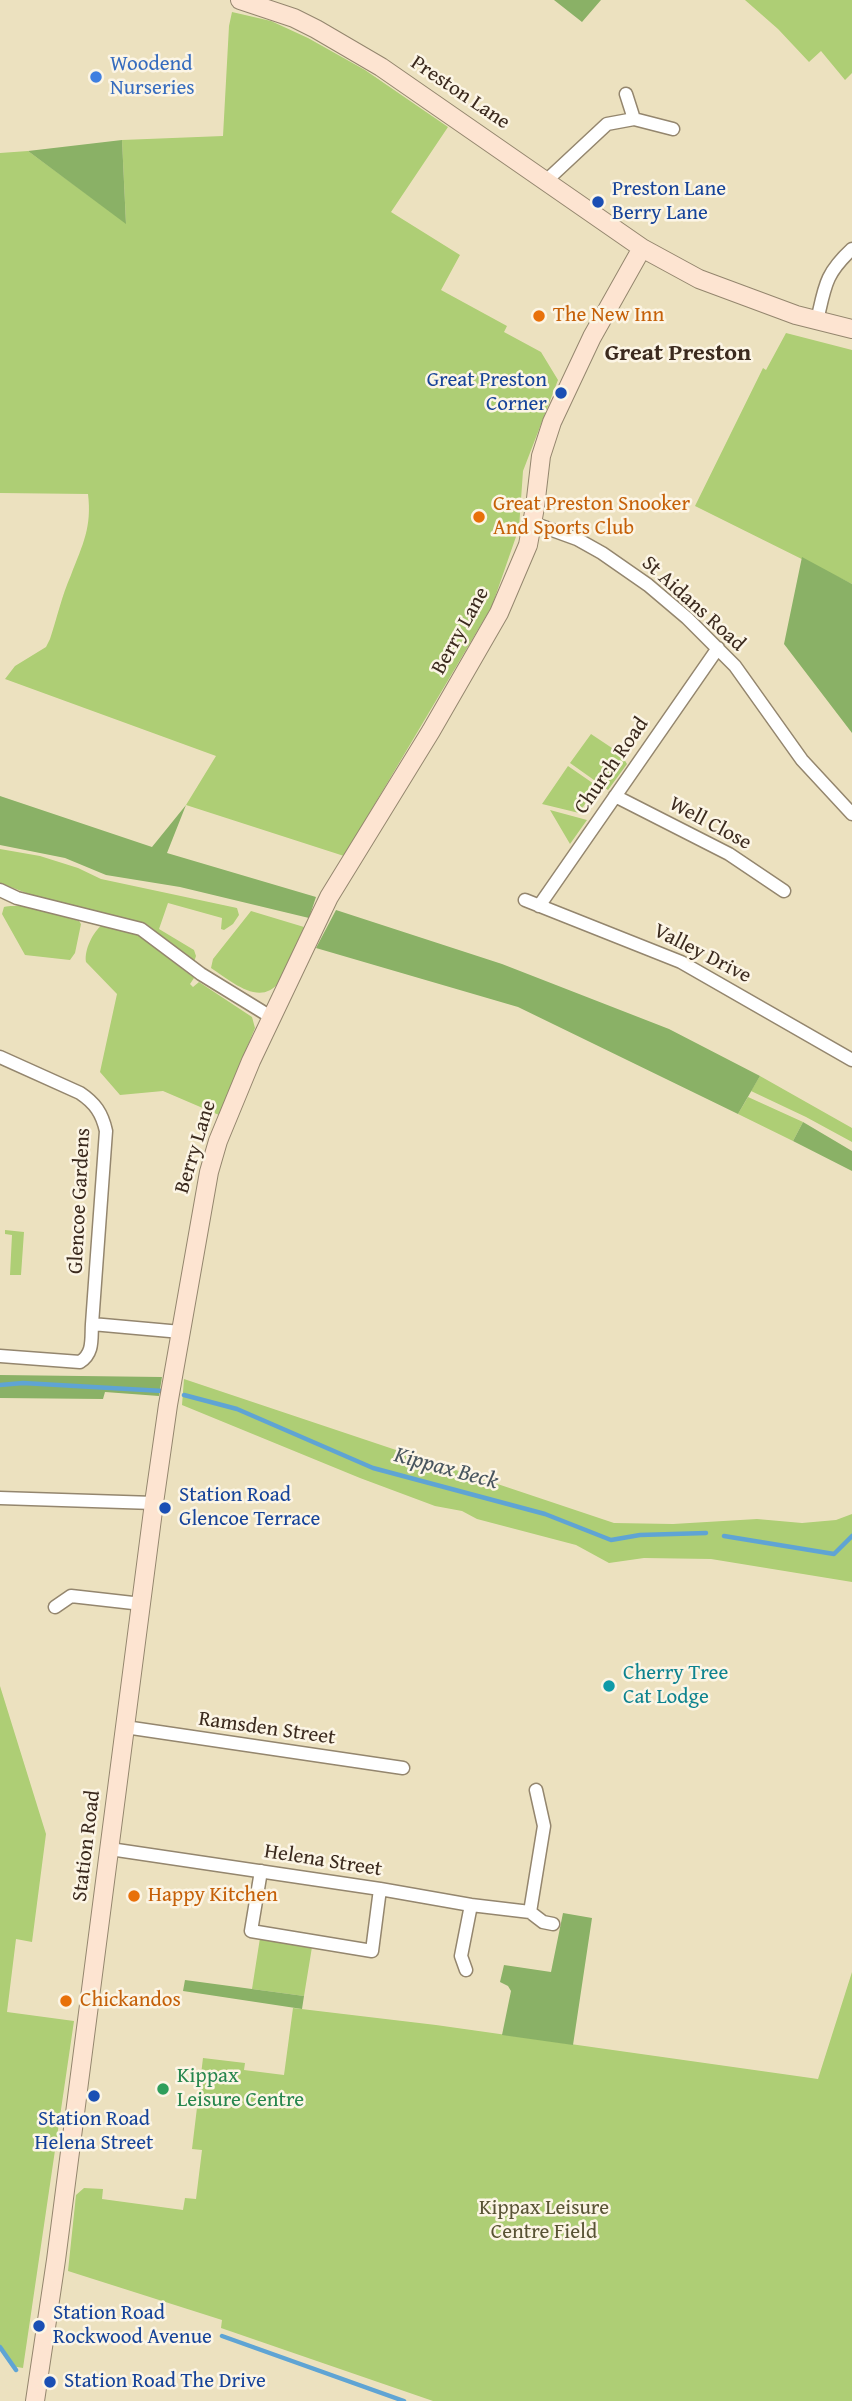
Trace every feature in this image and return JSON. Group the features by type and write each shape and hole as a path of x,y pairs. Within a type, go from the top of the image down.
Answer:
{"street":[{"name":"Preston Lane","path":"240,0 295,18 316,29 414,89 642,248 699,279 817,321 852,329"},
{"path":"626,94 634,119"},
{"path":"547,180 607,124 634,119 673,129"},
{"name":"Berry Lane","path":"186,1296 209,1172 226,1120 271,1017 329,897 499,613 528,545 541,456 552,422 592,337 642,248"},
{"path":"817,321 828,277 838,262 852,249"},
{"name":"St Aidans Road","path":"533,523 578,539 626,568 670,603 718,648 748,684 802,760 852,814"},
{"name":"Church Road","path":"539,906 718,648"},
{"name":"Well Close","path":"615,796 729,854 784,891"},
{"path":"0,890 17,898 141,929 201,974 271,1017"},
{"name":"Valley Drive","path":"525,900 681,962 852,1060"},
{"name":"Glencoe Gardens","path":"0,1057 80,1093 98,1108 106,1131 91,1349 80,1362 0,1356"},
{"name":"Station Road","path":"35,2401 55,2272 155,1503 186,1296"},
{"path":"92,1324 181,1332"},
{"path":"0,1498 155,1503"},
{"path":"55,1606 71,1597 142,1604"},
{"name":"Ramsden Street","path":"125,1727 403,1768"},
{"path":"536,1790 544,1835 530,1912 543,1922 553,1924"},
{"name":"Helena Street","path":"110,1849 530,1912"},
{"path":"261,1871 251,1931 372,1951 380,1889"},
{"path":"466,1970 461,1956 471,1905"}],"green space":[{"path":"554,0 601,0 582,22"},
{"path":"745,0 852,0 852,73 845,80 821,51 809,62 778,29"},
{"path":"232,12 271,21 308,38 365,70 448,127 391,212 460,255 441,290 507,326 504,332 541,352 558,380 523,471 519,528 492,606 344,856 186,805 216,756 5,679 15,666 46,647 50,639 86,535 89,506 88,494 0,493 0,153 28,151 126,223 122,140 223,136"},
{"path":"122,140 126,224 28,151"},
{"path":"786,333 852,350 852,584 695,506 763,368 766,370"},
{"path":"802,557 852,584 852,733 784,644"},
{"path":"591,734 621,754 627,764 608,790 570,763"},
{"path":"568,766 597,786 579,813 542,804"},
{"path":"0,796 152,847 186,805 167,853 316,897 309,918 180,887 106,875 65,858 0,845"},
{"path":"550,810 587,820 570,844"},
{"path":"0,849 40,856 78,868 101,879 237,908 239,915 233,924 224,930 221,929 222,918 168,903 159,929 194,950 194,962 145,923 45,900 0,883"},
{"path":"23,905 79,921 81,924 75,953 70,960 25,955 2,914 4,907"},
{"path":"336,910 502,964 669,1029 760,1076 738,1114 518,1007 316,948"},
{"path":"251,911 304,927 279,982 263,992 254,992 236,985 211,968 213,959"},
{"path":"102,925 137,934 194,978 190,984 193,987 199,982 252,1017 255,1028 219,1115 163,1091 120,1095 100,1072 117,994 86,962 90,942"},
{"path":"760,1076 852,1128 852,1142 751,1091"},
{"path":"748,1097 803,1122 793,1141 738,1114"},
{"path":"803,1122 852,1151 852,1171 793,1141"},
{"path":"5,1230 24,1232 21,1275 10,1275 12,1235 5,1234"},
{"path":"0,1375 162,1377 159,1396 105,1392 103,1399 0,1398"},
{"path":"184,1379 614,1523 673,1524 757,1519 802,1523 836,1520 852,1514 852,1582 711,1559 644,1558 609,1563 576,1545 477,1519 462,1511 435,1506 182,1405"},
{"path":"0,1686 46,1834 32,1942 16,1939 7,2012 74,2021 23,2368 11,2366 0,2347"},
{"path":"563,1913 592,1918 573,2045 502,2035 511,1991 500,1982 504,1965 551,1972"},
{"path":"260,1938 312,1947 304,1996 252,1989"},
{"name":"Kippax Leisure Centre Field","path":"852,1972 852,2401 433,2401 221,2328 222,2320 68,2271 76,2195 84,2188 103,2189 102,2199 183,2210 185,2198 196,2199 202,2150 192,2149 203,2058 245,2063 244,2070 284,2075 293,2008 436,2025 818,2079"},
{"path":"185,1980 304,1996 302,2009 183,1991"}],"waterway":[{"name":"Kippax Beck","path":"0,1385 23,1383 163,1391"},
{"name":"Kippax Beck","path":"184,1395 237,1409 373,1468 545,1514 611,1540 640,1535 706,1533"},
{"name":"Kippax Beck","path":"724,1536 834,1554 852,1536"},
{"path":"222,2336 404,2401"},
{"path":"0,2347 16,2370"}],"place":[{"name":"Woodend Nurseries","path":"96,77"},
{"name":"Preston Lane Berry Lane","path":"598,202"},
{"name":"The New Inn","path":"539,316"},
{"name":"Great Preston Corner","path":"561,393"},
{"name":"Great Preston Snooker And Sports Club","path":"479,517"},
{"name":"Station Road Glencoe Terrace","path":"165,1508"},
{"name":"Cherry Tree Cat Lodge","path":"609,1686"},
{"name":"Happy Kitchen","path":"134,1896"},
{"name":"Chickandos","path":"66,2001"},
{"name":"Kippax Leisure Centre","path":"163,2089"},
{"name":"Station Road Helena Street","path":"94,2096"},
{"name":"Station Road Rockwood Avenue","path":"39,2326"},
{"name":"Station Road The Drive","path":"50,2382"}],"district":[{"name":"Great Preston","path":"678,354"}]}
